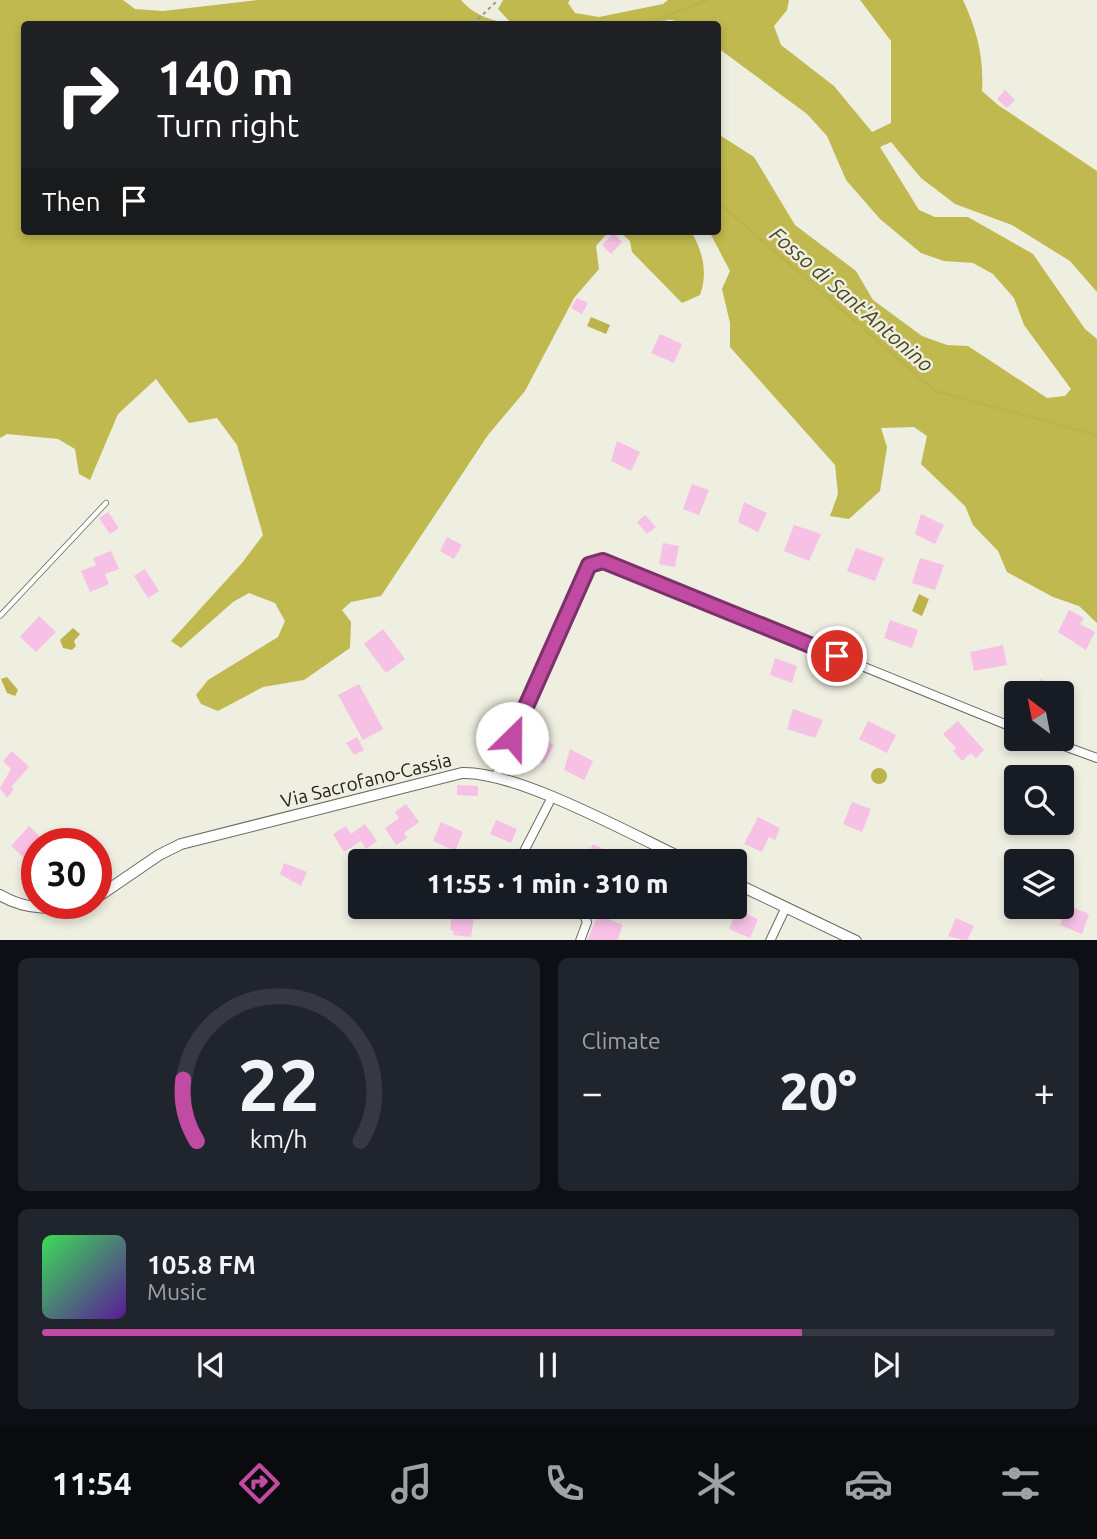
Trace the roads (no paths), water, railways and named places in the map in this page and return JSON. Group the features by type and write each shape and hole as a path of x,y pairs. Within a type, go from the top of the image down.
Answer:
{"street":[{"path":"495,778 576,589 589,565 603,561 1004,724"},
{"path":"1074,750 1097,758"},
{"name":"Via Sacrofano-Cassia","path":"112,887 159,855 191,841 466,773 495,778 552,797 662,849"},
{"path":"525,849 552,797"},
{"path":"747,889 856,940"},
{"path":"1,898 21,902"},
{"path":"770,940 786,907"},
{"path":"580,940 586,919"}],"lane":[{"path":"0,616 106,503"}],"waterway":[{"name":"Fosso di Sant'Antonino","path":"653,21 707,0"},
{"name":"Fosso di Sant'Antonino","path":"721,205 935,391 1097,435"}]}
